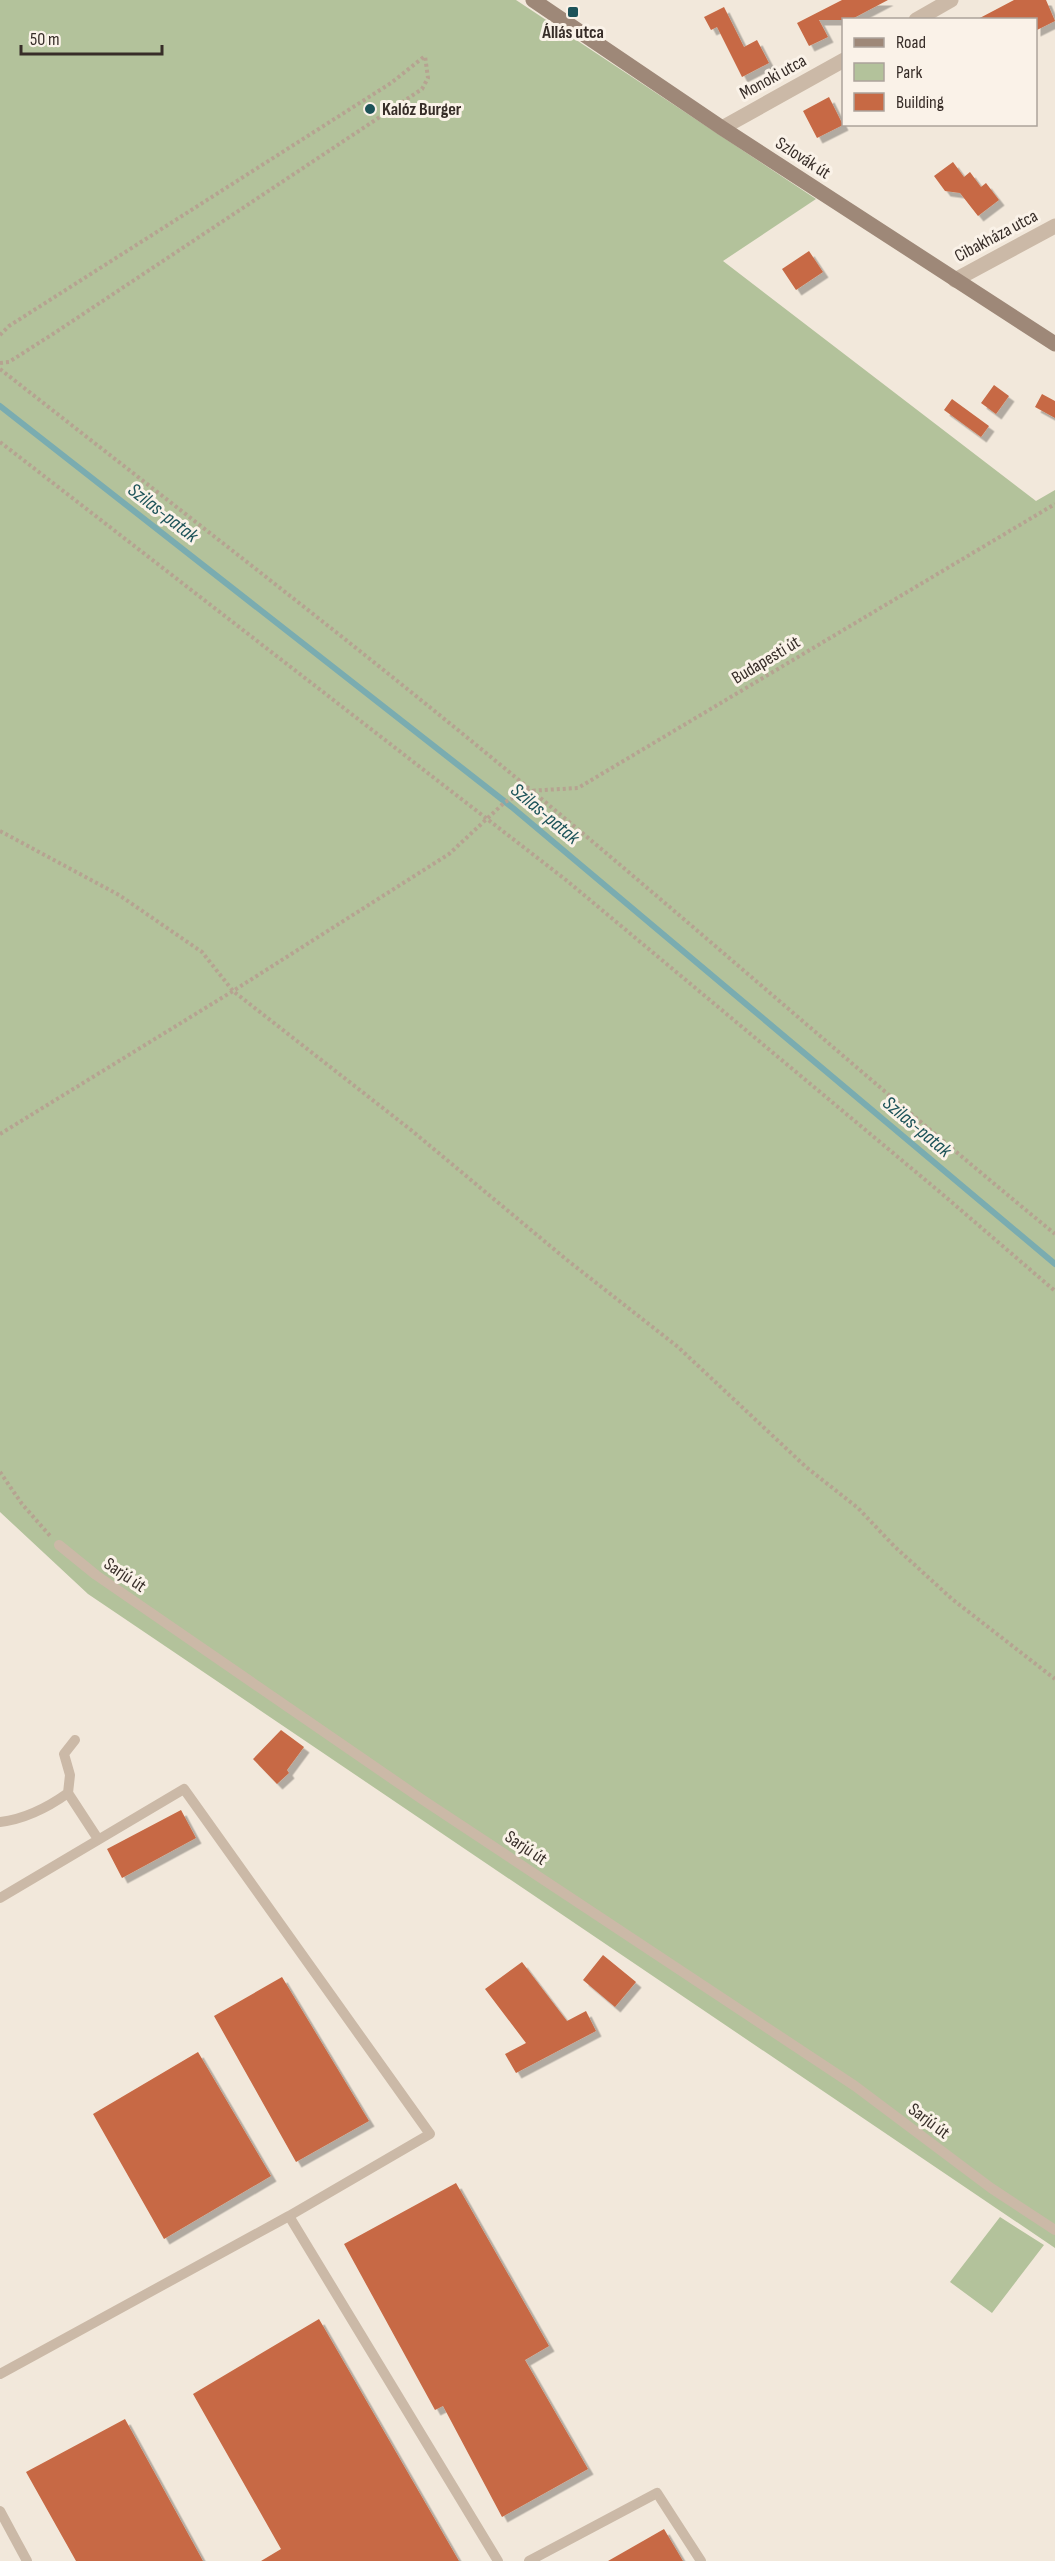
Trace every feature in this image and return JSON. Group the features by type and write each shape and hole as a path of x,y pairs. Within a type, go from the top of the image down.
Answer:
{"main road":[{"name":"Szlovák út","path":"533,0 722,128 1055,344"}],"street":[{"path":"920,18 951,0"},
{"name":"Monoki utca","path":"722,128 842,61"},
{"name":"Cibakháza utca","path":"955,280 1055,226"}],"lane":[{"name":"Sarjú út","path":"59,1545 96,1575 423,1800 855,2086 991,2188 1055,2230"},
{"path":"75,1740 63,1754 70,1775 68,1793 98,1839"},
{"path":"0,1898 184,1788 430,2134 289,2216 0,2374"},
{"path":"0,1822 18,1820 50,1806 68,1793"},
{"path":"289,2216 498,2561"},
{"path":"529,2561 657,2493 701,2561"},
{"path":"0,2511 27,2561"}],"path":[{"path":"0,335 9,326 391,82 425,56 428,78 422,89 57,332 9,362 0,363"},
{"path":"0,369 279,588 529,790 1055,1234"},
{"path":"0,442 566,880 649,947 1055,1291"},
{"name":"Budapesti út","path":"0,1134 233,991 449,854 505,801 529,790 578,788 1055,504"},
{"path":"0,831 120,895 202,952 233,991 411,1130 567,1260 678,1347 806,1467 858,1508 894,1546 952,1599 1055,1679"},
{"path":"0,1472 22,1504 59,1545"}],"green space":[{"path":"0,0 516,0 816,199 723,261 1036,501 1055,490 1055,2248 88,1594 0,1512"},
{"path":"1000,2217 1044,2245 992,2313 950,2282"}],"building":[{"path":"842,0 888,0 854,18 819,20 828,37 809,46 797,23"},
{"path":"1014,0 1046,0 1055,21 1037,30 1037,18 980,18"},
{"path":"724,7 744,47 757,40 769,63 742,77 717,27 711,30 704,17"},
{"path":"829,97 842,126 817,138 803,111"},
{"path":"953,162 964,177 970,172 981,187 986,183 999,200 978,216 960,193 945,191 934,176"},
{"path":"809,251 823,272 796,290 782,269"},
{"path":"994,385 1009,396 996,414 981,403"},
{"path":"1042,394 1055,401 1055,418 1035,407"},
{"path":"952,399 989,426 981,437 944,410"},
{"path":"281,1730 304,1747 287,1770 289,1773 277,1784 253,1759"},
{"path":"181,1810 196,1838 122,1878 107,1849"},
{"path":"603,1955 636,1982 615,2007 583,1980"},
{"path":"522,1962 567,2021 586,2011 596,2031 516,2073 505,2054 526,2043 485,1989"},
{"path":"282,1977 369,2121 296,2162 214,2016"},
{"path":"198,2052 271,2176 164,2239 93,2114"},
{"path":"456,2183 549,2346 525,2360 588,2469 502,2517 443,2406 435,2410 344,2244"},
{"path":"319,2319 459,2561 261,2561 281,2549 193,2394"},
{"path":"125,2419 203,2561 76,2561 26,2472"},
{"path":"664,2529 683,2561 608,2561"}],"waterway":[{"name":"Szilas-patak","path":"0,406 513,808 1055,1264"}],"place":[{"name":"Állás utca","path":"573,12"},
{"name":"Kalóz Burger","path":"370,109"}]}
